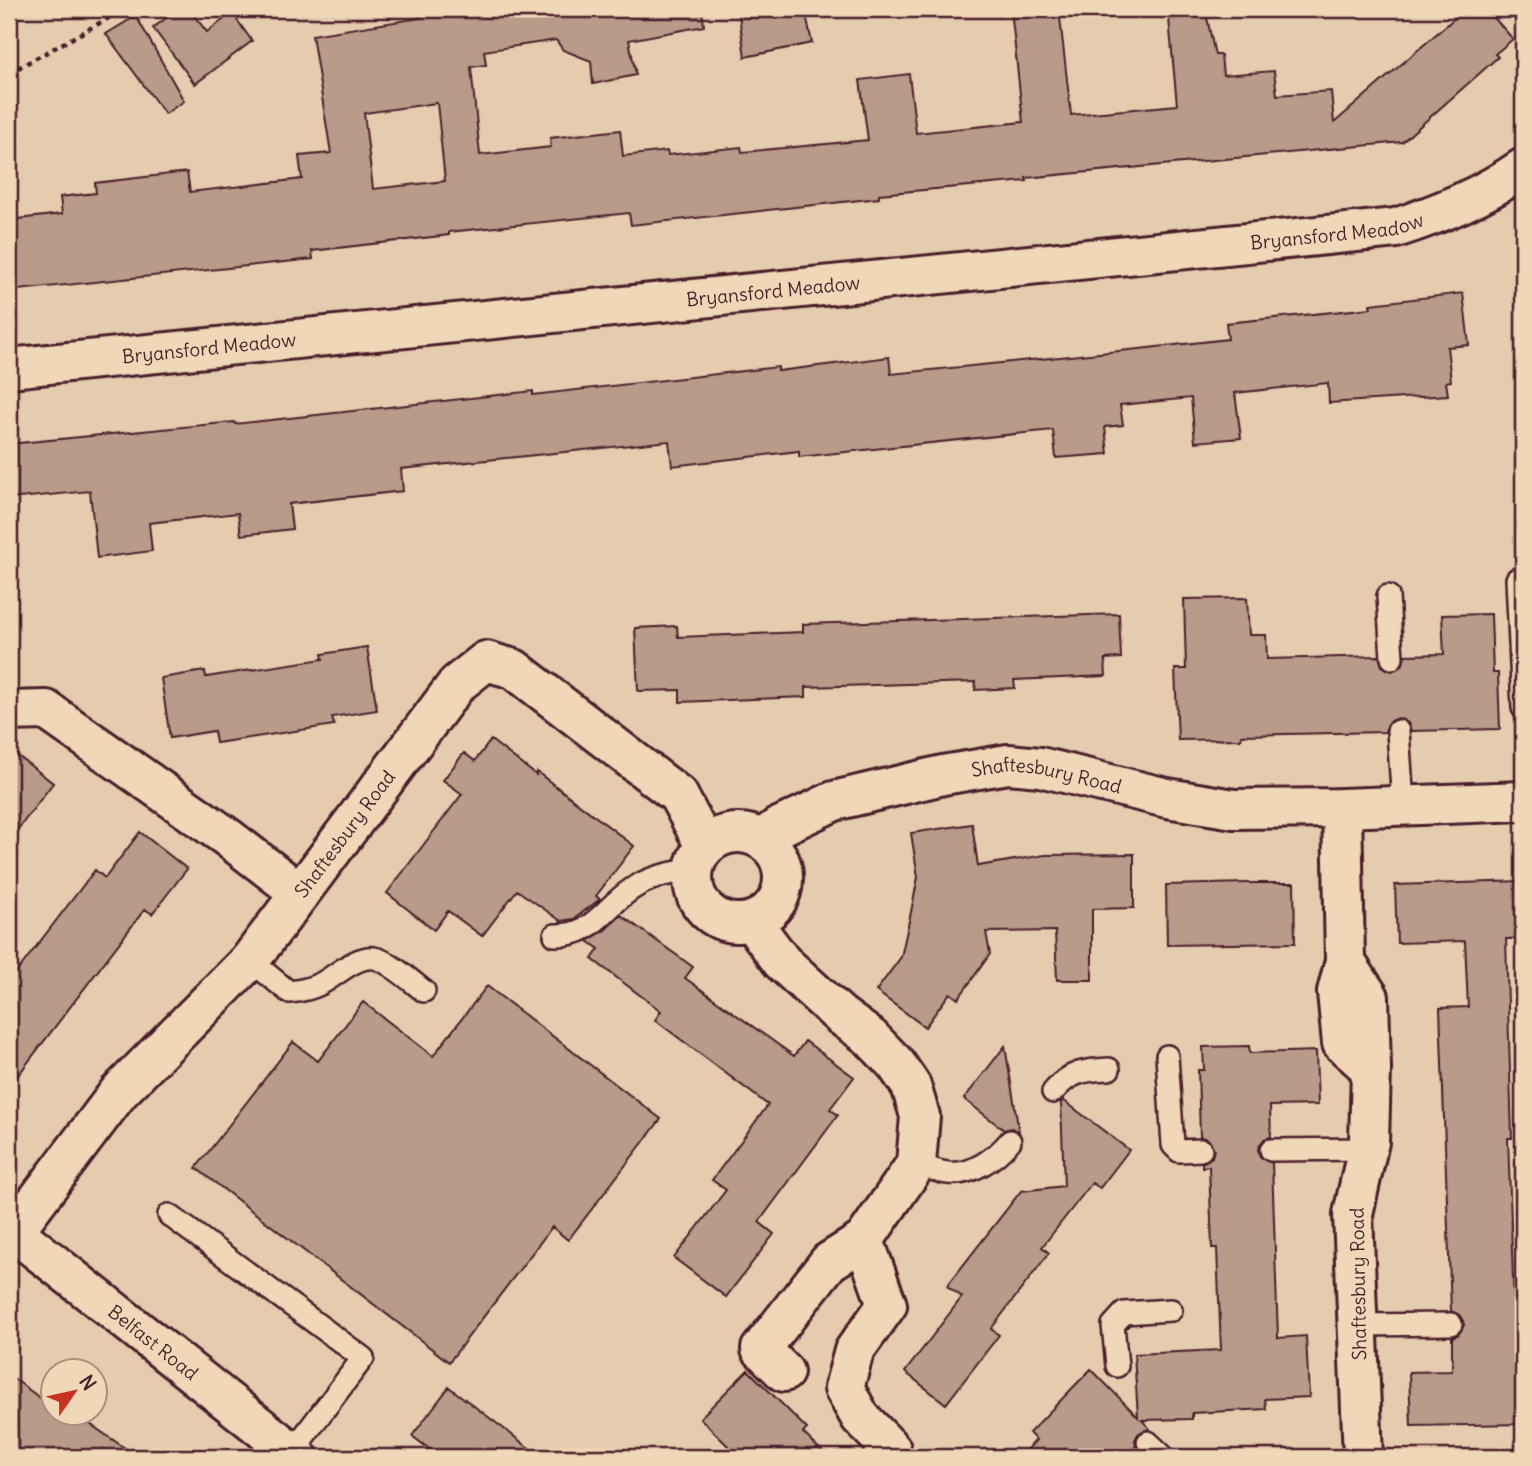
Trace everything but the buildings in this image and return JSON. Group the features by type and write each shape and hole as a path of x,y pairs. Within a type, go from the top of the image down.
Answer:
{"street":[{"name":"Bryansford Meadow","path":"9,368 1396,229 1448,210 1495,187 1523,168"},
{"name":"Shaftesbury Road","path":"11,1229 119,1091 250,960 457,684 486,662 514,669 678,794 700,858"},
{"path":"9,711 46,710 216,829 300,893"},
{"name":"Shaftesbury Road","path":"762,839 777,828 834,801 943,775 1008,764 1040,767 1167,798 1234,808 1342,808 1523,801"},
{"name":"Shaftesbury Road","path":"1342,808 1345,961 1369,997 1371,1069 1367,1149 1353,1214 1363,1457"},
{"path":"737,832 753,834 762,839 774,850 782,865 784,881 776,905 752,922 736,924 715,918 703,908 695,894 693,878 700,858 722,835 737,832"},
{"path":"752,922 782,962 840,1015 870,1037 896,1064 911,1086 920,1116 916,1164 864,1240 829,1262 761,1349 784,1372"},
{"name":"Belfast Road","path":"11,1229 295,1455"},
{"path":"864,1240 887,1305 854,1351 844,1388 860,1417 891,1449 883,1457"}],"lane":[{"path":"1517,579 1523,708"},
{"path":"1388,596 1392,658"},
{"path":"1398,731 1403,804"},
{"path":"555,935 579,933 596,923 608,908 632,889 700,858"},
{"path":"250,960 289,992 319,985 357,961 375,958 424,991"},
{"path":"1167,1056 1173,1145 1179,1150 1201,1150"},
{"path":"1053,1092 1063,1079 1088,1070 1109,1069"},
{"path":"916,1164 950,1173 964,1172 988,1162 1010,1142"},
{"path":"1272,1150 1367,1149"},
{"path":"169,1215 363,1358 295,1455"},
{"path":"1116,1366 1113,1325 1124,1313 1171,1310"},
{"path":"1358,1325 1451,1324"},
{"path":"1148,1442 1164,1457"}],"path":[{"path":"9,73 125,9"}]}
